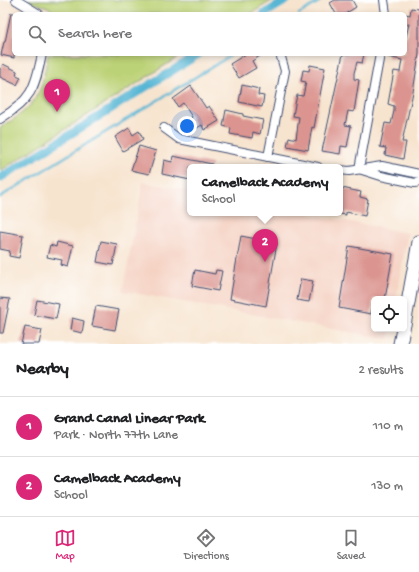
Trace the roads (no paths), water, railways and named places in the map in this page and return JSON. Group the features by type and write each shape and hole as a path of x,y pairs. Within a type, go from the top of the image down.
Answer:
{"main road":[{"path":"407,308 419,242"},
{"path":"400,344 402,332"}],"street":[{"path":"16,0 36,12"},
{"path":"384,0 386,12"},
{"path":"0,119 16,109 24,102 30,93 36,83 42,56"},
{"path":"359,169 380,56"},
{"path":"268,157 284,71 281,57"},
{"path":"164,128 179,139 303,164"},
{"path":"343,170 382,166 419,174"},
{"path":"359,169 381,176 419,182"}],"waterway":[{"path":"267,12 287,0"},
{"path":"302,12 322,0"},
{"path":"0,178 196,56"},
{"path":"0,197 230,56"}],"place":[{"name":"Grand Canal Linear Park","path":"57,112"},
{"name":"Camelback Academy","path":"265,262"}]}
